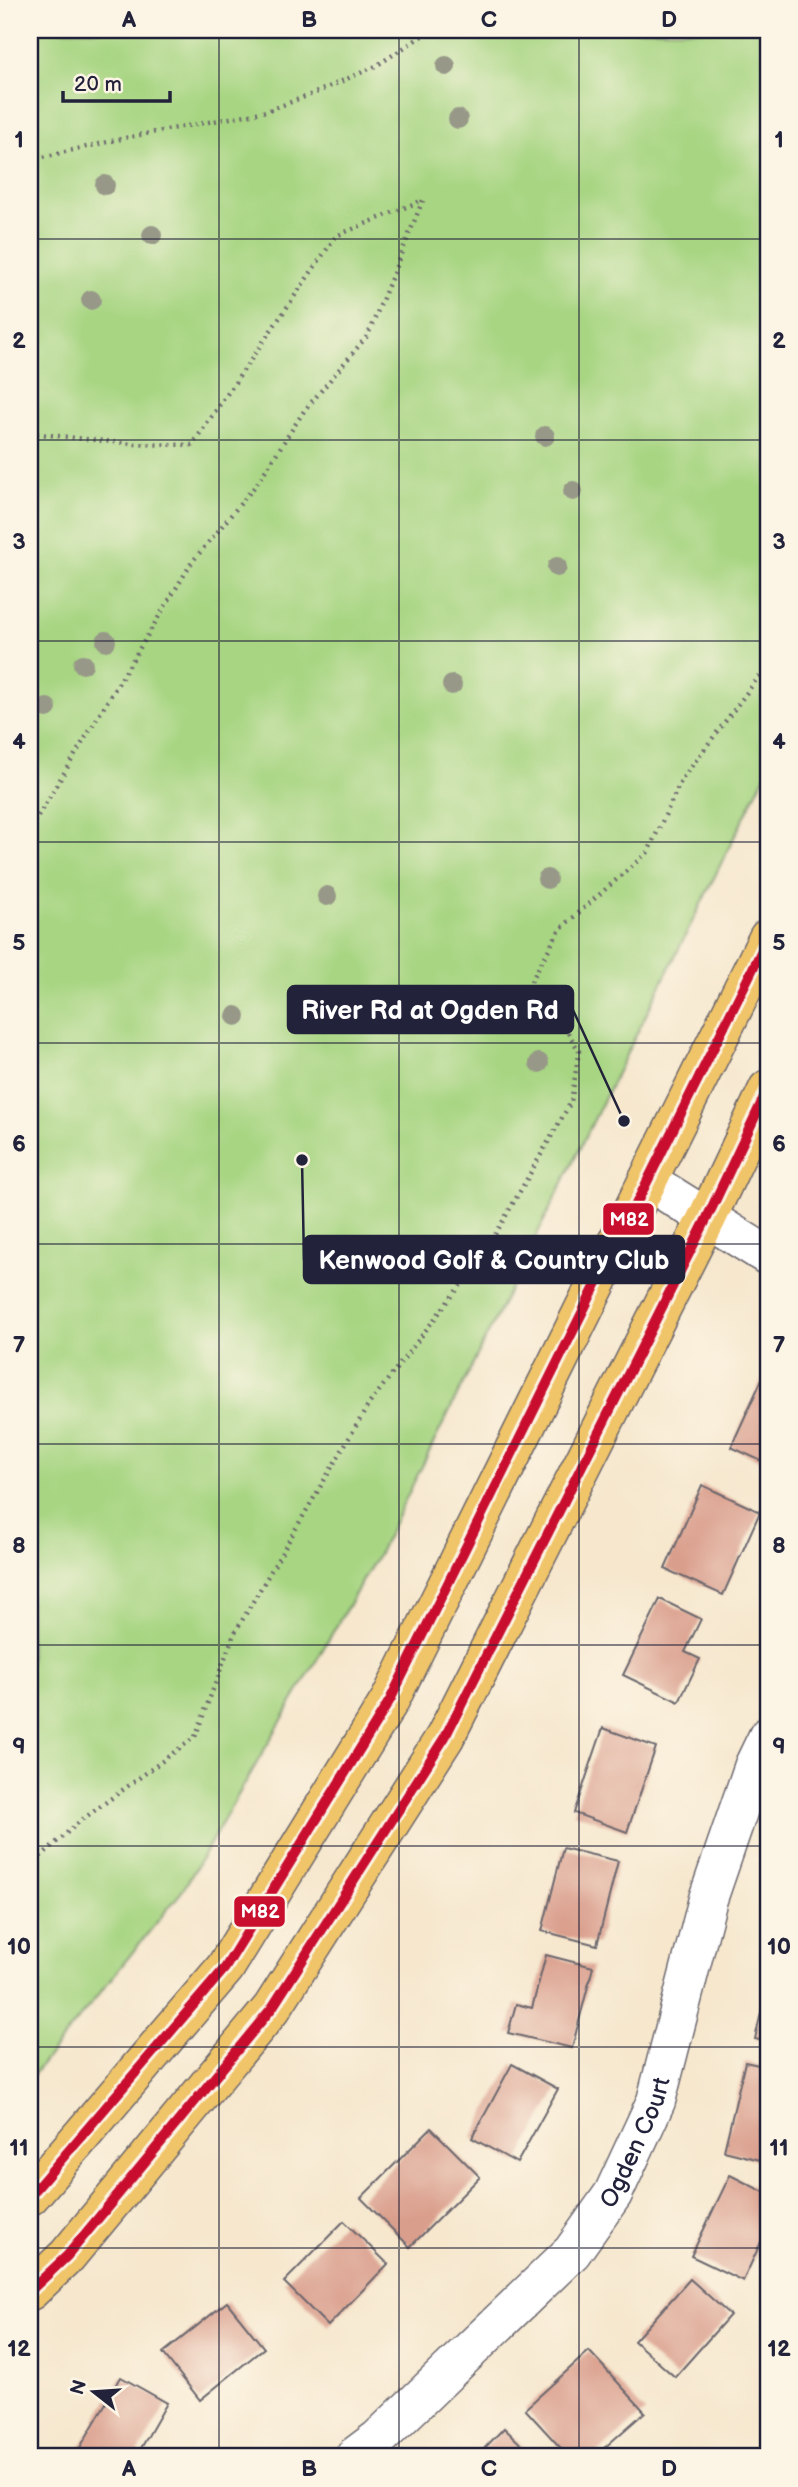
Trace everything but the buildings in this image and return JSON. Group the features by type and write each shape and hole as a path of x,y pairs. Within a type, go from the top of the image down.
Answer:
{"main road":[{"path":"30,2196 225,1968 390,1700 768,937"},
{"path":"30,2291 67,2256 272,2008 445,1737 707,1218 768,1089"}],"street":[{"path":"648,1181 768,1256"},
{"name":"Ogden Court","path":"354,2457 378,2439 572,2252 613,2194 656,2101 708,1899 754,1765 768,1736"}],"path":[{"path":"30,160 129,137 267,111 376,66 430,30"},
{"path":"30,433 133,444 192,445 336,236 423,200 368,335 304,411 256,485 192,562 30,829"},
{"path":"30,1866 79,1822 195,1737 234,1633 369,1404 483,1256 571,1102 579,1051 562,1023 523,996 561,929 648,852 682,779 768,661"}],"green space":[{"path":"30,30 768,30 768,769 380,1551 183,1890 30,2079"}],"transit line":[{"name":"M82","path":"30,2196 225,1968 390,1700 768,938"},
{"name":"M82","path":"30,2291 67,2256 272,2008 445,1737 707,1218 768,1089"}],"place":[{"name":"River Rd at Ogden Rd","path":"624,1121"},
{"name":"Kenwood Golf & Country Club","path":"302,1160"}]}
